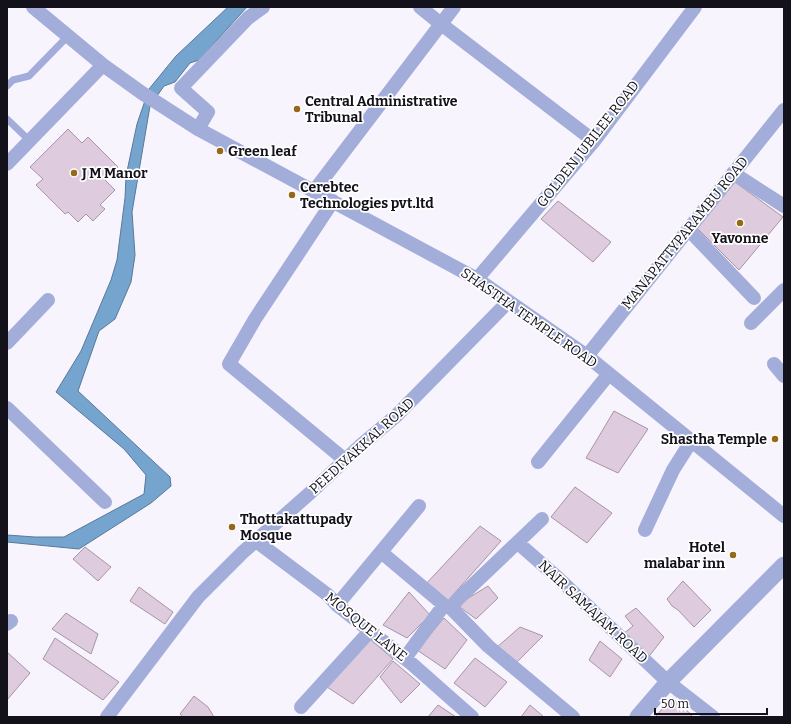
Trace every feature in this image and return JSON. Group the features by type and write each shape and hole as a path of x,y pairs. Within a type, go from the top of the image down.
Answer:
{"street":[{"name":"SHASTHA TEMPLE ROAD","path":"33,7 103,65 142,93 198,129 477,279 586,356 692,440 784,516"},
{"path":"198,129 208,112 181,88 248,18 263,7"},
{"path":"420,7 594,141"},
{"path":"314,191 454,7"},
{"name":"GOLDEN JUBILEE ROAD","path":"477,279 594,141 695,7"},
{"path":"7,164 103,65"},
{"name":"MANAPATTYPARAMBU ROAD","path":"586,356 733,173 782,118"},
{"path":"733,173 784,206"},
{"path":"333,201 255,319 229,364 345,460"},
{"path":"688,229 754,298"},
{"path":"751,323 784,290"},
{"path":"7,343 48,300"},
{"name":"PEEDIYAKKAL ROAD","path":"106,717 198,597 256,541 396,416 508,302"},
{"path":"774,364 784,376"},
{"path":"538,462 608,374"},
{"path":"7,408 105,502"},
{"path":"645,530 673,470 692,440"},
{"path":"337,605 419,506"},
{"path":"542,519 458,599 451,608 488,646 573,717"},
{"name":"MOSQUE LANE","path":"256,541 328,596 337,605 405,658 472,717"},
{"name":"NAIR SAMAJAM ROAD","path":"518,543 558,578 668,682 713,717"},
{"path":"381,552 444,605 405,658"},
{"path":"638,717 668,682 784,565"},
{"path":"301,707 370,631"}],"lane":[{"path":"7,86 13,80 29,76 68,36"},
{"path":"7,119 30,140"}],"water":[{"path":"228,7 247,7 199,60 190,63 175,82 164,86 150,106 132,212 135,255 131,282 115,319 99,331 78,391 170,477 171,486 151,503 79,549 7,542 7,535 64,537 144,494 146,475 124,449 56,392 81,351 111,280 117,260 125,198 126,176 137,124 149,89 176,56"}],"building":[{"name":"J M Manor","path":"68,129 82,143 88,137 118,167 105,180 115,190 100,205 105,209 93,221 86,214 78,222 68,212 65,214 36,185 43,179 30,167"},
{"name":"Yavonne","path":"735,182 783,217 739,270 697,228"},
{"path":"558,201 611,242 593,262 541,219"},
{"path":"614,411 648,429 618,473 586,458"},
{"path":"575,487 612,513 587,543 551,517"},
{"path":"480,526 501,541 445,604 424,586"},
{"path":"85,547 111,567 98,581 73,559"},
{"path":"683,581 711,610 694,627 678,610 672,606 667,599"},
{"path":"488,586 498,598 476,619 457,605"},
{"path":"139,587 173,612 165,624 130,601"},
{"path":"409,592 430,615 407,638 383,625"},
{"path":"636,608 664,637 647,659 623,634 633,626 625,616"},
{"path":"66,613 98,634 91,654 52,629"},
{"path":"444,618 467,640 445,669 417,650"},
{"path":"520,627 543,636 514,665 496,648"},
{"path":"55,638 119,682 103,700 43,659"},
{"path":"370,639 393,659 353,704 327,687"},
{"path":"600,641 622,659 610,677 589,660"},
{"path":"7,652 30,673 7,700"},
{"path":"475,658 507,682 485,707 454,683"},
{"path":"393,661 420,684 401,703 380,677"},
{"path":"194,696 208,707 214,717 183,717 180,714"},
{"path":"672,698 692,715 690,717 655,717"},
{"path":"438,705 456,717 428,717"},
{"path":"530,705 544,717 521,717"}],"place":[{"name":"Central Administrative Tribunal","path":"297,109"},
{"name":"Green leaf","path":"220,151"},
{"name":"J M Manor","path":"74,173"},
{"name":"Cerebtec Technologies pvt.ltd","path":"292,195"},
{"name":"Yavonne","path":"740,223"},
{"name":"Shastha Temple","path":"775,439"},
{"name":"Thottakattupady Mosque","path":"232,527"},
{"name":"Hotel malabar inn","path":"733,555"}]}
